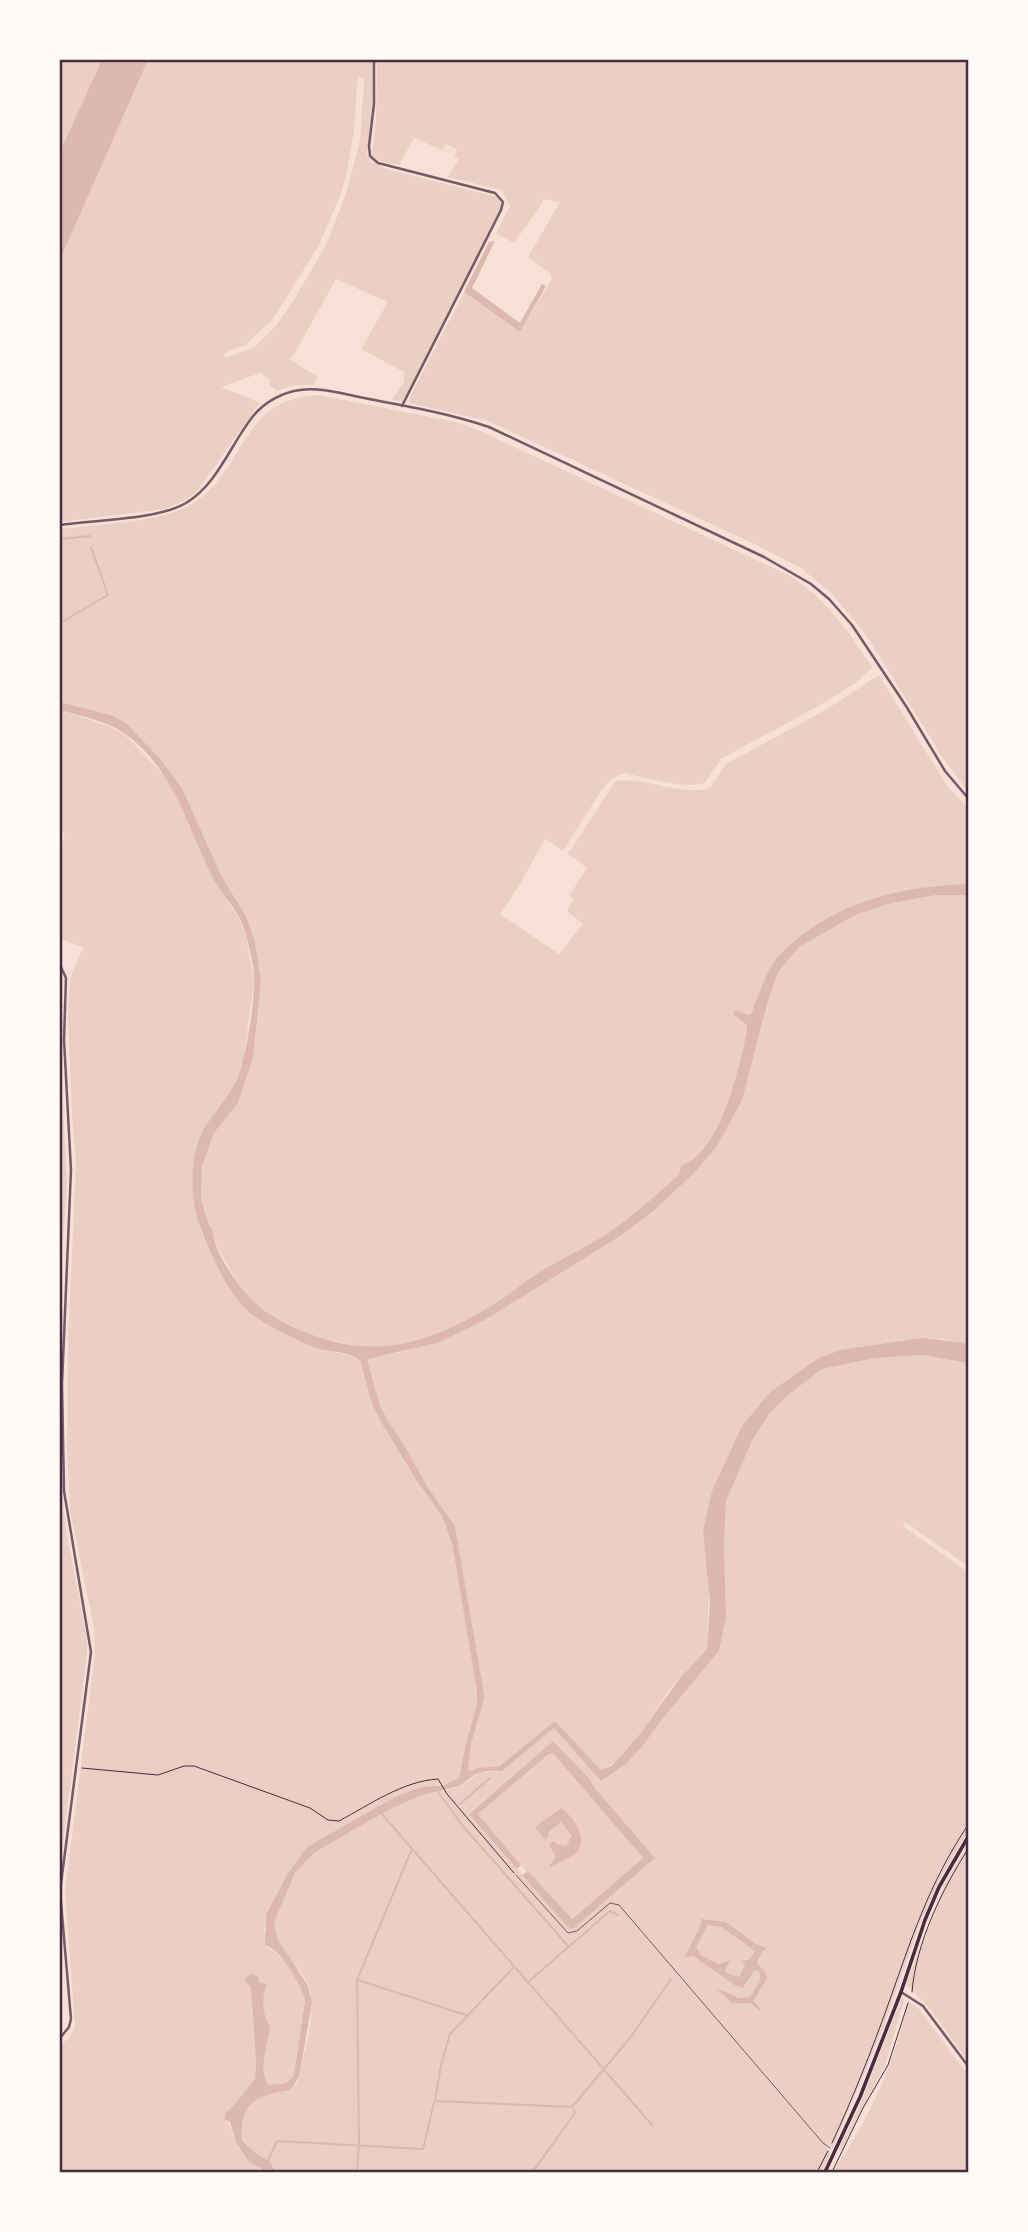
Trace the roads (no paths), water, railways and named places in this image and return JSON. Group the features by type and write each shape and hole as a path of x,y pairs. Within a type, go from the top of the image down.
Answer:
{"main road":[{"path":"825,2172 860,2097 939,1886 968,1836"}],"street":[{"path":"374,60 370,156 378,163 495,192 503,202 402,406"},
{"path":"60,525 148,515 187,503 209,483 256,413 267,403 287,393 307,389 324,391 460,417 489,427 802,577 829,598 845,616 906,706 945,771 968,798"},
{"path":"60,965 66,978 64,1040 71,1170 62,1384 64,1491 91,1652 60,1891 71,2019 69,2027 60,2038"},
{"path":"901,1992 923,2006 968,2066"}],"lane":[{"path":"516,1875 568,1933 577,1931 610,1903 619,1905 830,2148"}],"waterway":[{"path":"60,539 90,536"},
{"path":"60,623 108,595 91,547"},
{"path":"460,1804 490,1778"},
{"path":"438,1792 462,1825 568,1946"},
{"path":"381,1813 653,2126"},
{"path":"357,2172 357,1980 411,1851"},
{"path":"528,1982 610,1911 618,1915"},
{"path":"514,1967 450,2034 435,2101 572,2107 630,2038 671,1979"},
{"path":"358,1980 466,2015"},
{"path":"268,2160 277,2141 423,2149 434,2103"},
{"path":"530,2172 575,2113 574,2110"}]}
